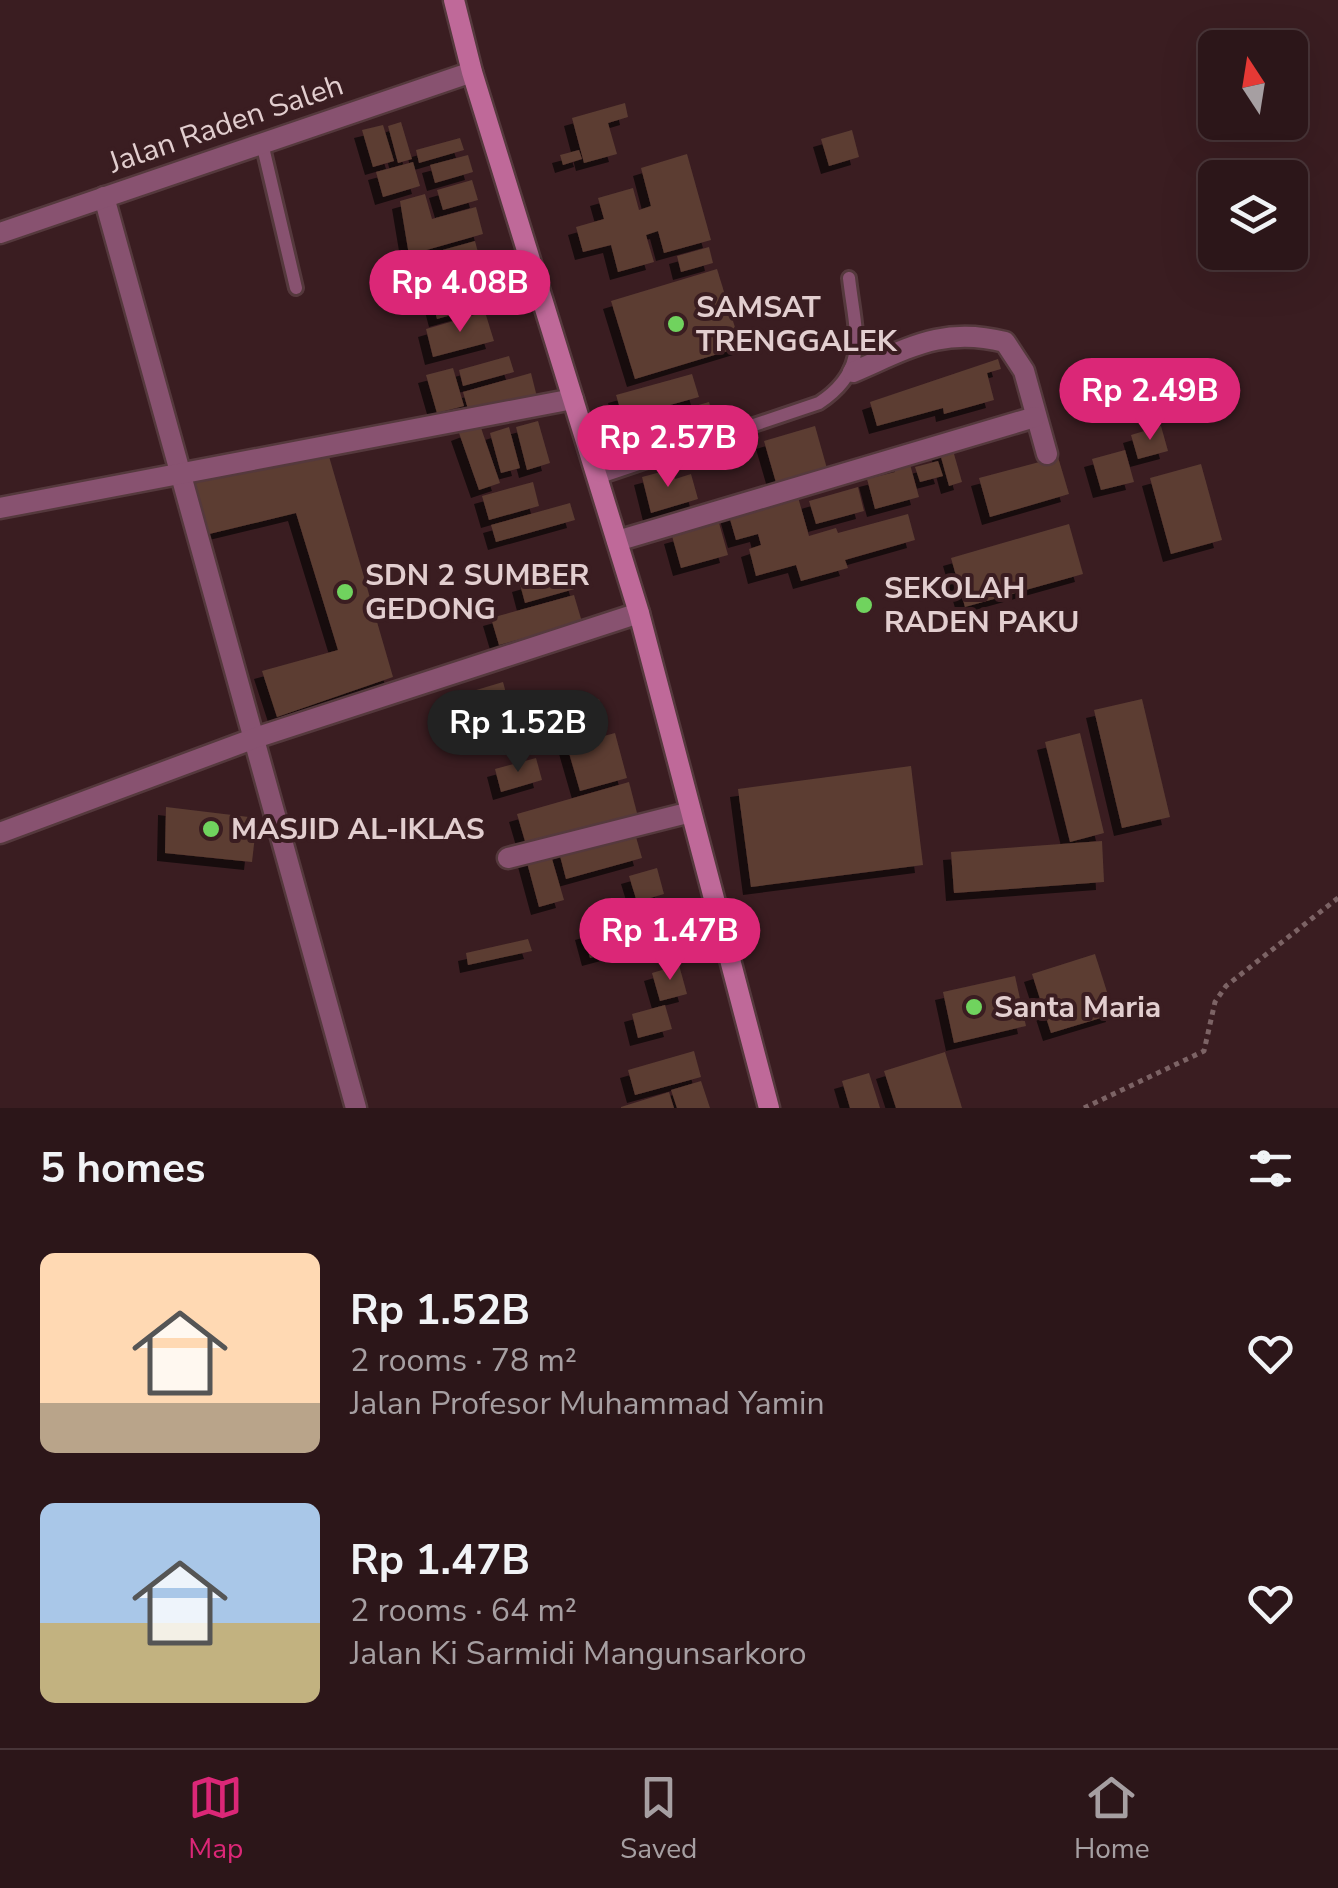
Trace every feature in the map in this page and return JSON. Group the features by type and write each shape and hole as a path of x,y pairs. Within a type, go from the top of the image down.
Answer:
{"main road":[{"path":"454,0 472,72 639,613 769,1108"}],"street":[{"name":"Jalan Raden Saleh","path":"0,233 472,72"},
{"path":"104,197 356,1108"},
{"path":"854,372 925,341 959,333 1005,342 1024,370 1047,454"},
{"path":"0,508 573,399"},
{"path":"617,542 1035,417"},
{"path":"0,833 254,738 639,613"},
{"path":"508,858 691,812"}],"lane":[{"path":"262,143 296,288"},
{"path":"597,478 819,403 854,372 856,339 849,278"}],"path":[{"path":"1084,1108 1204,1052 1215,1002 1226,986 1338,898"}],"building":[{"path":"625,103 628,117 608,123 617,154 584,163 572,118"},
{"path":"401,122 412,159 398,163 388,126"},
{"path":"383,125 394,161 373,167 362,130"},
{"path":"852,130 859,157 829,166 821,139"},
{"path":"460,138 464,150 419,163 416,150"},
{"path":"579,150 582,159 563,165 560,155"},
{"path":"687,154 711,240 664,253 658,231 646,235 654,262 618,272 611,245 583,252 576,227 604,219 598,198 633,188 639,210 651,206 641,168"},
{"path":"468,155 473,172 435,183 430,165"},
{"path":"413,162 420,186 383,197 376,172"},
{"path":"472,180 478,200 443,210 437,190"},
{"path":"425,194 432,219 476,207 483,234 409,255 400,201"},
{"path":"475,241 480,260 408,280 403,261"},
{"path":"709,247 713,263 681,272 677,256"},
{"path":"473,268 478,284 419,301 414,285"},
{"name":"SAMSAT TRENGGALEK","path":"717,269 741,347 635,379 611,301"},
{"path":"471,290 476,308 437,319 432,300"},
{"path":"485,312 494,341 433,357 426,329"},
{"path":"509,356 514,372 463,386 459,370"},
{"path":"998,359 1001,369 987,373 994,400 944,414 943,408 877,426 870,402"},
{"path":"453,368 464,406 437,413 426,375"},
{"path":"531,373 537,397 470,416 463,392"},
{"path":"692,374 699,397 623,418 616,395"},
{"path":"709,402 717,431 634,455 626,426"},
{"path":"538,421 550,463 527,470 516,427"},
{"path":"480,425 500,483 479,490 459,433"},
{"path":"815,426 828,472 777,486 764,441"},
{"path":"1161,426 1168,451 1138,459 1131,435"},
{"path":"509,427 520,468 501,473 490,433"},
{"name":"SDN 2 SUMBER GEDONG","path":"326,446 393,677 277,717 262,671 338,650 296,513 205,535 191,473"},
{"path":"952,447 962,482 949,486 939,450"},
{"path":"1125,450 1134,482 1101,490 1092,459"},
{"path":"908,457 919,497 875,509 867,479 895,472 892,462"},
{"path":"1058,457 1069,494 990,517 979,478"},
{"path":"938,461 943,476 920,482 915,467"},
{"path":"1201,464 1222,540 1171,554 1150,478"},
{"path":"672,469 675,479 691,474 698,499 651,513 642,477"},
{"path":"533,482 539,506 489,520 482,496"},
{"path":"858,487 864,511 816,524 809,501"},
{"path":"796,490 809,536 836,528 838,533 908,514 915,540 845,560 848,568 801,581 796,565 756,576 749,549 761,545 758,534 736,540 727,509"},
{"path":"570,503 575,520 496,542 491,525"},
{"path":"719,523 728,555 681,568 672,536"},
{"path":"1069,524 1083,574 965,607 951,558"},
{"path":"573,569 578,588 525,603 520,584"},
{"path":"574,595 582,622 499,645 491,618"},
{"path":"503,682 516,730 486,738 473,691"},
{"path":"599,699 606,726 552,741 544,714"},
{"path":"1142,699 1170,817 1122,828 1094,710"},
{"path":"615,733 627,778 580,791 567,746"},
{"path":"1080,733 1104,833 1070,842 1045,742"},
{"path":"536,758 542,780 501,792 495,769"},
{"path":"911,766 923,865 751,887 738,789"},
{"path":"629,782 638,817 527,848 517,814"},
{"name":"MASJID AL-IKLAS","path":"166,807 257,818 252,862 165,853"},
{"path":"634,830 642,858 566,879 559,852"},
{"path":"1102,841 1104,882 954,893 951,852"},
{"path":"550,852 564,900 539,907 526,859"},
{"path":"657,868 664,894 637,902 629,876"},
{"path":"653,912 661,939 590,958 583,932"},
{"path":"528,939 532,951 468,965 466,953"},
{"path":"1095,954 1114,1014 1051,1033 1032,974"},
{"path":"679,965 687,994 660,1001 652,973"},
{"path":"1015,976 1026,1026 954,1043 943,992"},
{"path":"665,1005 672,1029 638,1038 632,1014"},
{"path":"694,1051 701,1077 635,1095 628,1070"},
{"path":"945,1052 962,1108 896,1108 884,1071"},
{"path":"869,1073 880,1108 850,1108 842,1081"},
{"path":"701,1081 710,1108 677,1108 671,1090"},
{"path":"669,1092 674,1108 621,1108 621,1107"}],"place":[{"name":"SAMSAT TRENGGALEK","path":"676,324"},
{"name":"SDN 2 SUMBER GEDONG","path":"345,592"},
{"name":"SEKOLAH RADEN PAKU","path":"864,605"},
{"name":"MASJID AL-IKLAS","path":"211,829"},
{"name":"Santa Maria","path":"974,1007"}]}
